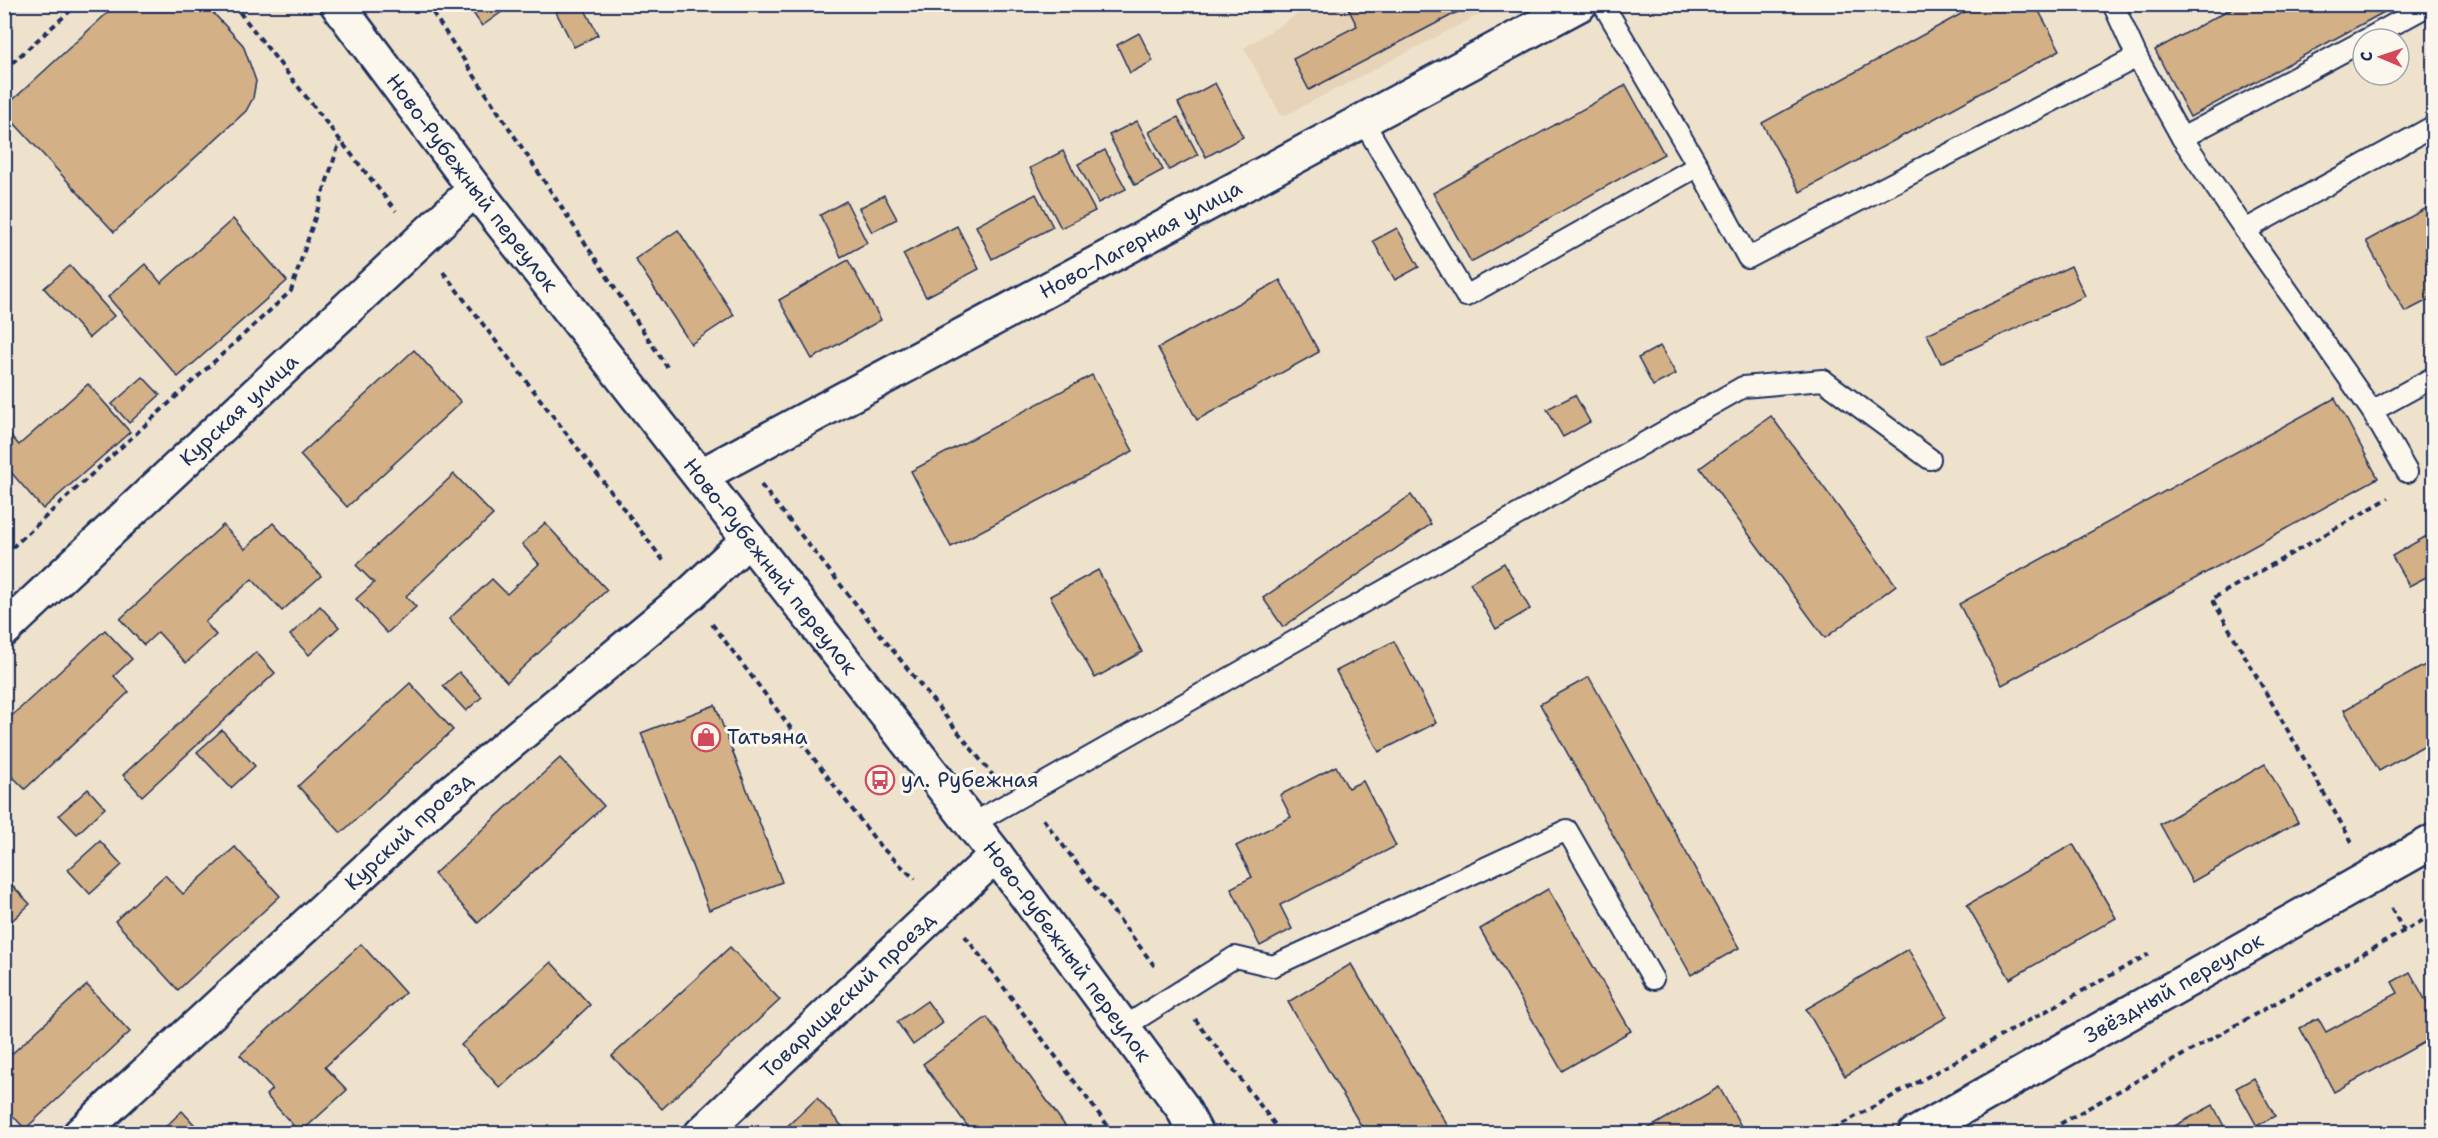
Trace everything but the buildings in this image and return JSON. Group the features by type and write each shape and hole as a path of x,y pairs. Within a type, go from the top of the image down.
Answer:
{"street":[{"name":"Ново-Рубежный переулок","path":"337,4 475,189 996,855 1182,1107 1196,1134"},
{"name":"Ново-Лагерная улица","path":"700,476 1580,4"},
{"name":"Курская улица","path":"4,630 475,189"},
{"name":"Курский проезд","path":"80,1134 445,798 690,594 749,540"},
{"name":"Звёздный переулок","path":"1915,1134 2433,841"},
{"name":"Товарищеский проезд","path":"701,1134 996,855"}],"lane":[{"path":"1603,4 1698,166 1748,258 2137,57"},
{"path":"2113,4 2137,57 2182,138 2372,411 2407,472"},
{"path":"2389,27 2431,4"},
{"path":"2182,138 2351,47"},
{"path":"1363,121 1466,296 1698,166"},
{"path":"2245,230 2433,126"},
{"path":"2372,411 2433,377"},
{"path":"972,824 1743,387 1823,380 1930,459"},
{"path":"1124,1027 1235,957 1273,966 1567,830 1653,979"}],"path":[{"path":"4,70 78,4"},
{"path":"427,4 671,374"},
{"path":"4,555 291,291 340,140"},
{"path":"738,455 995,778 1033,806 1282,1134"},
{"path":"2404,931 2212,599 2398,492 2407,472"},
{"path":"2342,848 2362,836"},
{"path":"2042,1134 2433,914"},
{"path":"1824,1134 2155,951"}],"shaded area":[{"path":"1312,5 1498,5 1282,117 1244,48"}],"place":[{"name":"Татьяна","path":"706,737"},
{"name":"ул. Рубежная","path":"880,780"}]}
